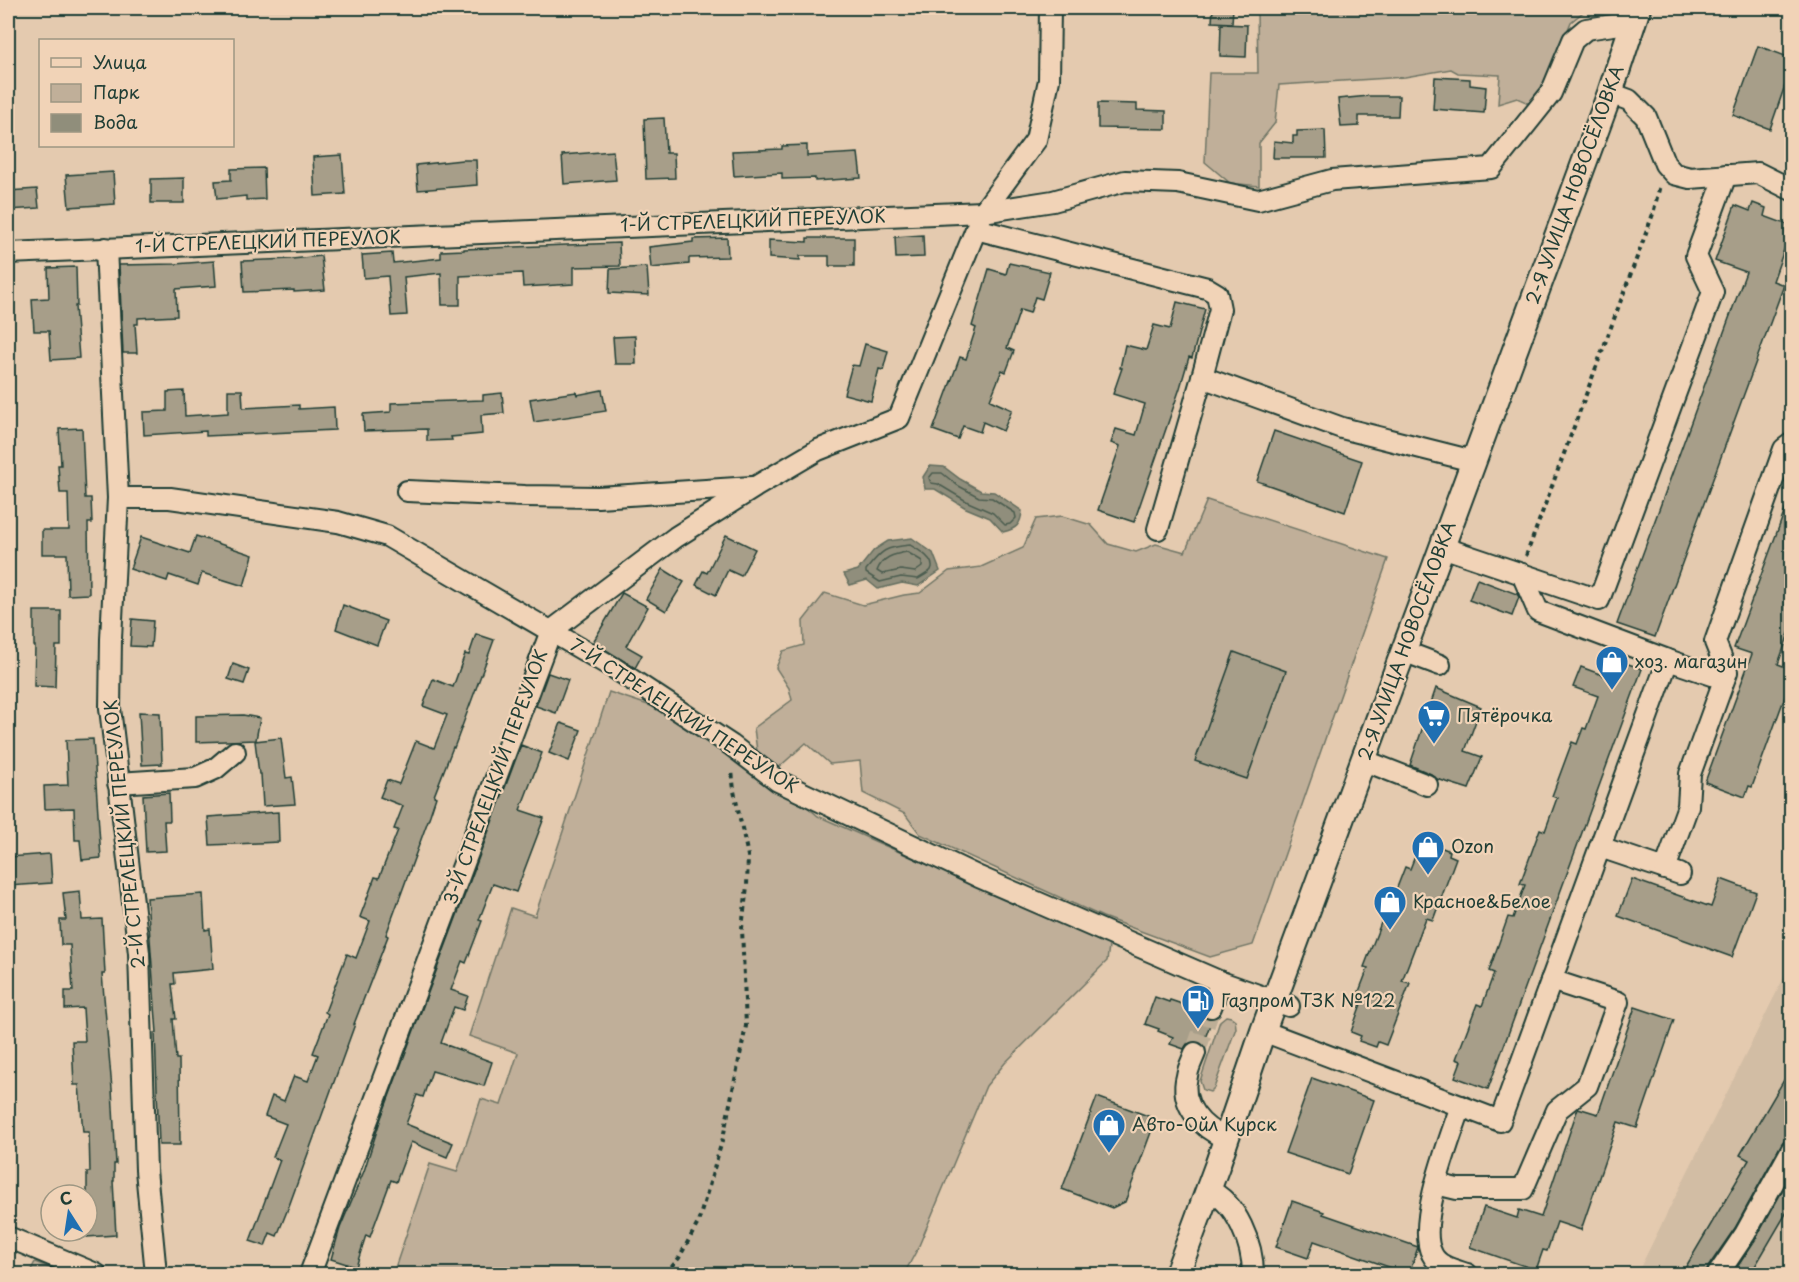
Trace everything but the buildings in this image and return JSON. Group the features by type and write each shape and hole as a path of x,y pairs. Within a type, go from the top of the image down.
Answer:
{"main road":[{"name":"2-Я УЛИЦА НОВОСЁЛОВКА","path":"1177,1275 1263,1031 1282,1003 1363,760 1610,93 1636,15"}],"street":[{"path":"1050,8 1049,80 1036,140 980,220 1207,288 1217,294 1220,309 1158,529"},
{"name":"1-Й СТРЕЛЕЦКИЙ ПЕРЕУЛОК","path":"8,253 980,220 1125,181 1178,183 1258,200 1332,180 1491,168 1551,93 1573,40 1586,29 1636,15"},
{"path":"1610,93 1629,100 1646,117 1665,164 1674,174 1690,178 1758,173 1791,190"},
{"path":"1442,547 1599,600 1713,292 1695,256 1725,175"},
{"name":"3-Й СТРЕЛЕЦКИЙ ПЕРЕУЛОК","path":"310,1275 550,631 676,537 755,487 818,450 899,418 980,220"},
{"name":"2-Й СТРЕЛЕЦКИЙ ПЕРЕУЛОК","path":"106,248 118,498 111,639 111,708 139,953 146,1170 156,1275"},
{"path":"1202,377 1342,428 1473,461"},
{"path":"1600,847 1672,872 1688,806 1690,774 1727,672 1715,642 1784,449 1791,443"},
{"path":"407,491 598,497 755,487"},
{"name":"7-Й СТРЕЛЕЦКИЙ ПЕРЕУЛОК","path":"118,498 170,498 338,522 387,536 614,668 731,746 778,781 979,877 1221,982 1282,1003"},
{"path":"1522,574 1539,611 1724,679"},
{"path":"1403,651 1440,665"},
{"path":"1263,1031 1289,1033 1500,1121 1668,660"},
{"path":"118,783 195,778 215,769 235,752"},
{"path":"1363,760 1427,786"},
{"path":"1436,1184 1457,1189 1523,1189 1557,1110 1587,1086 1618,1002 1551,980"},
{"path":"1211,1006 1221,982"},
{"path":"1194,1053 1186,1078 1186,1094 1192,1111 1204,1126 1226,1138"},
{"path":"1461,1106 1436,1184 1428,1216 1427,1240 1431,1254 1439,1263 1467,1275"},
{"path":"1718,1275 1745,1234 1791,1149"},
{"path":"1208,1190 1225,1201 1238,1221 1253,1260 1253,1275"},
{"path":"8,1237 96,1275"}],"path":[{"path":"1522,574 1522,568 1653,214 1665,164"},
{"path":"666,1275 680,1258 698,1223 723,1138 746,1026 742,928 748,856 734,790 731,746"}],"shaded area":[{"path":"1791,963 1791,1274 1637,1274"}],"green space":[{"path":"1253,8 1588,8 1571,22 1533,105 1517,98 1498,104 1500,75 1458,73 1451,69 1405,77 1279,85 1275,123 1259,143 1259,186 1230,183 1205,162 1209,73 1258,73 1257,10"},
{"path":"1207,500 1388,559 1253,945 1210,957 1103,917 920,834 905,814 863,793 860,761 830,764 806,743 778,768 757,751 754,728 792,700 789,688 776,668 783,651 804,645 803,621 825,593 863,605 920,593 949,571 981,567 1023,548 1036,519 1062,516 1091,525 1108,544 1136,552 1156,544 1185,552"},
{"path":"609,692 663,710 818,816 956,877 1103,932 1109,946 1107,961 1005,1063 986,1086 918,1248 904,1274 393,1274 430,1164 457,1172 481,1099 501,1105 518,1053 469,1036 511,908 535,916"},
{"path":"1226,1016 1235,1020 1236,1028 1214,1088 1210,1092 1203,1090 1200,1081 1220,1021"},
{"path":"35,1262 65,1274 29,1274"}],"water":[{"path":"930,466 944,467 981,491 994,492 1022,511 1019,523 1014,528 1003,532 990,518 966,508 935,489 925,489 923,477"},
{"path":"912,538 933,553 940,571 918,586 902,583 878,589 867,580 850,585 844,574 858,570 874,550 888,541"}],"tunnel":[{"path":"1195,1053 1211,1007"}],"place":[{"name":"хоз. магазин","path":"1612,691"},
{"name":"Пятёрочка","path":"1434,745"},
{"name":"Ozon","path":"1428,876"},
{"name":"Красное&Белое","path":"1390,931"},
{"name":"Газпром ТЗК №122","path":"1198,1030"},
{"name":"Авто-Ойл Курск","path":"1109,1154"}]}
